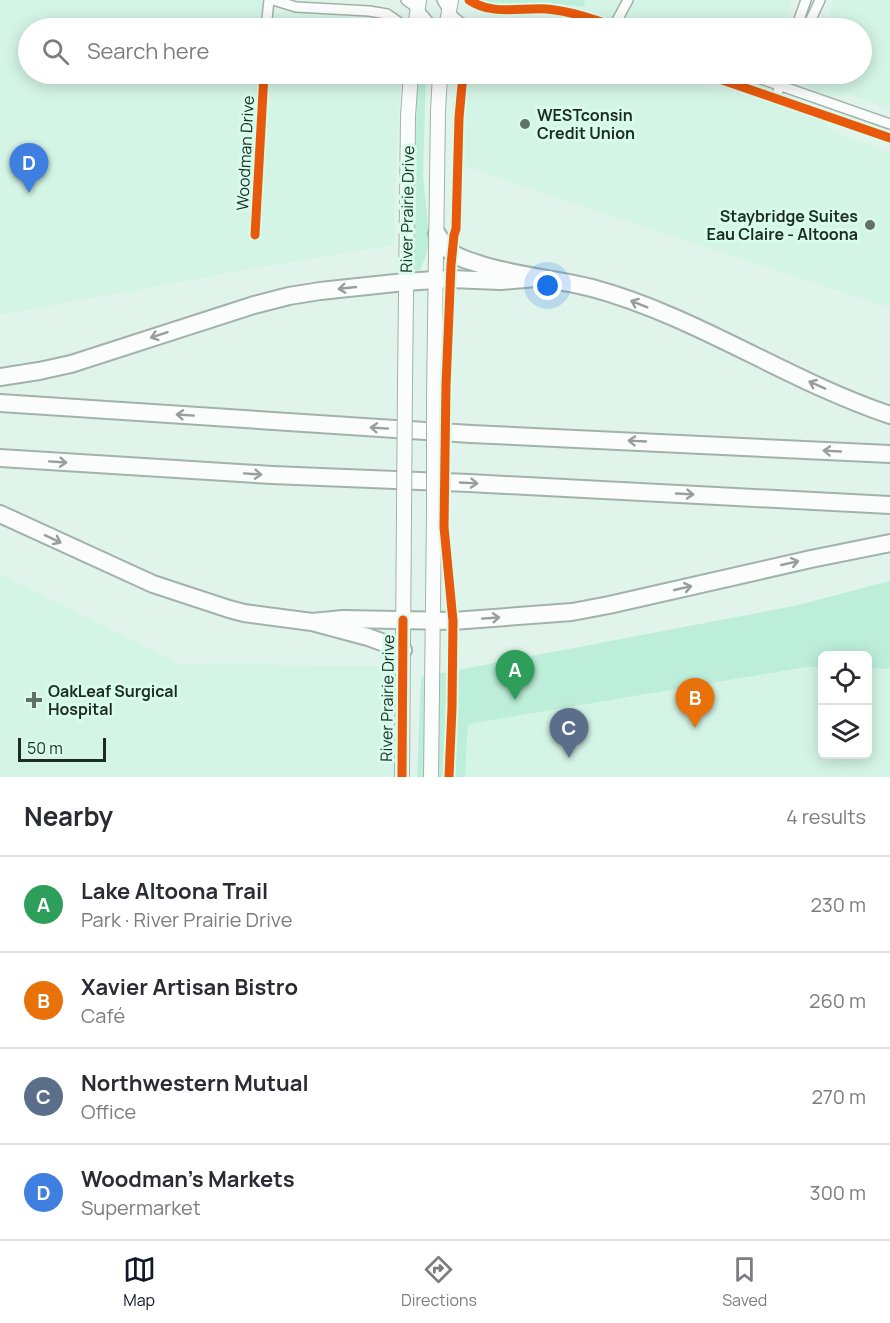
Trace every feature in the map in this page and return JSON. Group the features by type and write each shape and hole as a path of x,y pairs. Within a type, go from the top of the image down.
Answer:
{"highway":[{"path":"437,234 448,250 459,258 497,270 582,286 626,299 686,324 834,393 890,415"},
{"path":"0,377 71,364 254,304 289,296 405,282 454,279 501,281 536,278"},
{"path":"0,403 471,434 890,453"},
{"path":"0,458 272,476 469,483 890,505"},
{"path":"0,514 153,584 244,613 312,622 368,637 403,650"},
{"path":"312,622 343,619 453,621 572,612 890,543"}],"main road":[{"path":"414,3 415,18"},
{"name":"River Prairie Drive","path":"402,777 405,282 410,84"},
{"name":"River Prairie Drive","path":"431,777 439,84"}],"street":[{"path":"268,18 271,0 296,7 369,11 387,14 393,18"},
{"path":"470,0 488,9 547,9 584,18"},
{"path":"620,18 628,0"},
{"path":"800,18 806,0"},
{"path":"812,18 820,0"},
{"path":"414,3 426,18"},
{"path":"447,4 457,18"},
{"name":"Woodman Drive","path":"255,235 263,84"},
{"path":"733,84 890,138"},
{"path":"777,84 890,124"},
{"path":"775,99 780,85"}],"shaded area":[{"path":"0,0 262,0 262,14 299,12 370,15 385,18 18,18 18,84 400,84 394,245 0,315"},
{"path":"481,0 584,0 585,7 549,3 488,3"},
{"path":"584,0 792,0 786,18 611,18 549,3 584,7"},
{"path":"834,0 890,0 890,109 845,93 829,98 812,90 807,84 872,84 872,18 828,18"},
{"path":"417,84 426,84 423,174 429,238 420,270 414,271"},
{"path":"454,84 697,84 720,91 730,87 822,119 832,132 890,152 890,308 452,162"},
{"path":"0,573 180,664 391,666 396,777 0,777"},
{"path":"890,581 890,669 872,668 872,651 818,651 818,667 468,724 465,777 417,777 421,677 794,606"},
{"path":"818,667 818,759 872,759 872,668 890,669 890,777 465,777 468,724"}],"cycle path":[{"path":"469,0 487,8 547,9 589,18"},
{"path":"255,235 263,84"},
{"path":"449,777 453,621 444,527 446,385 462,84"},
{"path":"734,84 890,138"},
{"path":"402,777 403,620"}],"place":[{"name":"WESTconsin Credit Union","path":"525,124"},
{"name":"Woodman's Markets","path":"29,193"},
{"name":"Staybridge Suites Eau Claire - Altoona","path":"870,225"},
{"name":"OakLeaf Surgical Hospital","path":"34,700"},
{"name":"Lake Altoona Trail","path":"515,700"},
{"name":"Xavier Artisan Bistro","path":"695,728"},
{"name":"Northwestern Mutual","path":"569,758"}]}
